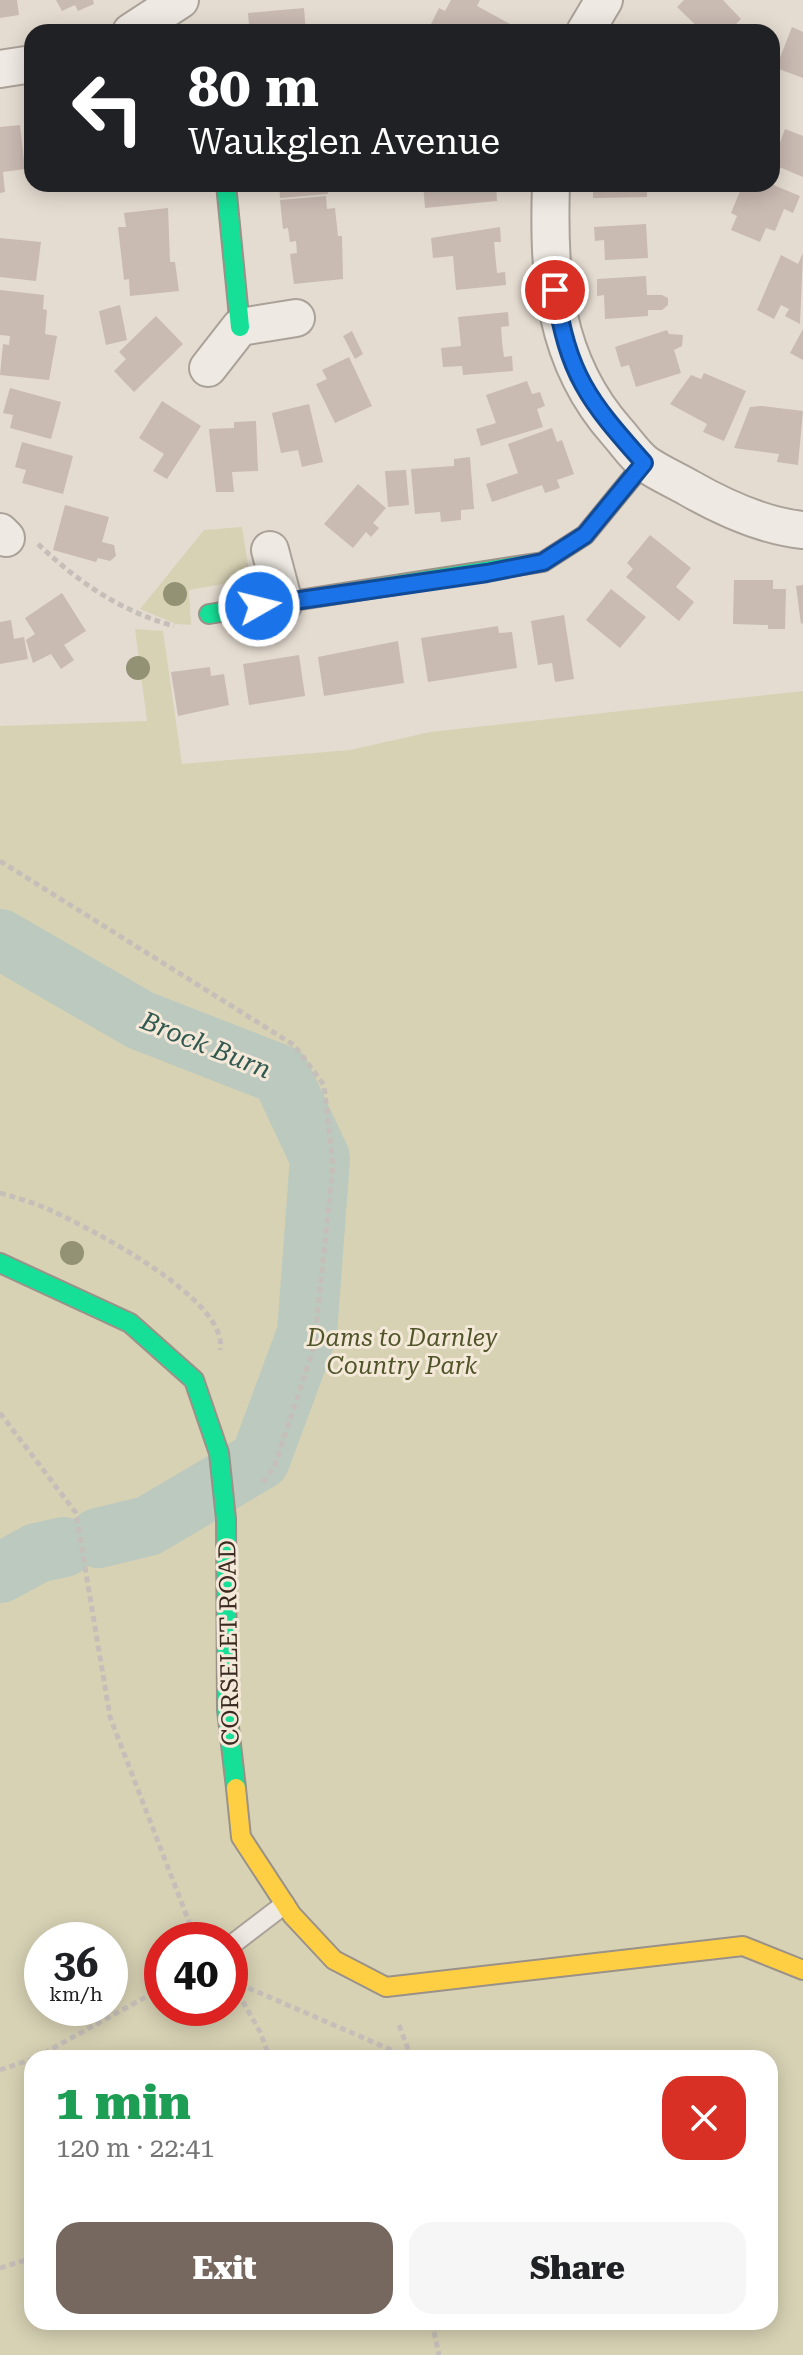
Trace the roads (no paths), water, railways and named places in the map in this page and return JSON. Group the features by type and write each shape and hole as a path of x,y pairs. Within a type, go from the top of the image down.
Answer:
{"street":[{"path":"590,24 604,0"},
{"path":"0,69 24,65"},
{"path":"227,192 240,327"},
{"path":"551,192 552,268 562,333 582,388 644,463 714,503 778,527 803,530"},
{"path":"208,368 240,327 296,318"},
{"path":"209,614 543,562 585,535 644,463"},
{"path":"270,550 284,603"},
{"name":"CORSELET ROAD","path":"0,1263 130,1323 194,1380 219,1453 226,1519 227,1710 241,1837 285,1904 334,1960 386,1987 743,1946 803,1970"}],"lane":[{"path":"248,1932 285,1904"}],"waterway":[{"name":"Brock Burn","path":"0,939 140,1020 281,1075 320,1158 307,1333 260,1460 148,1526 98,1538"},
{"name":"Brock Burn","path":"0,1573 37,1553 64,1547"}],"park label":[{"name":"Dams to Darnley Country Park","path":"402,1352"}]}
